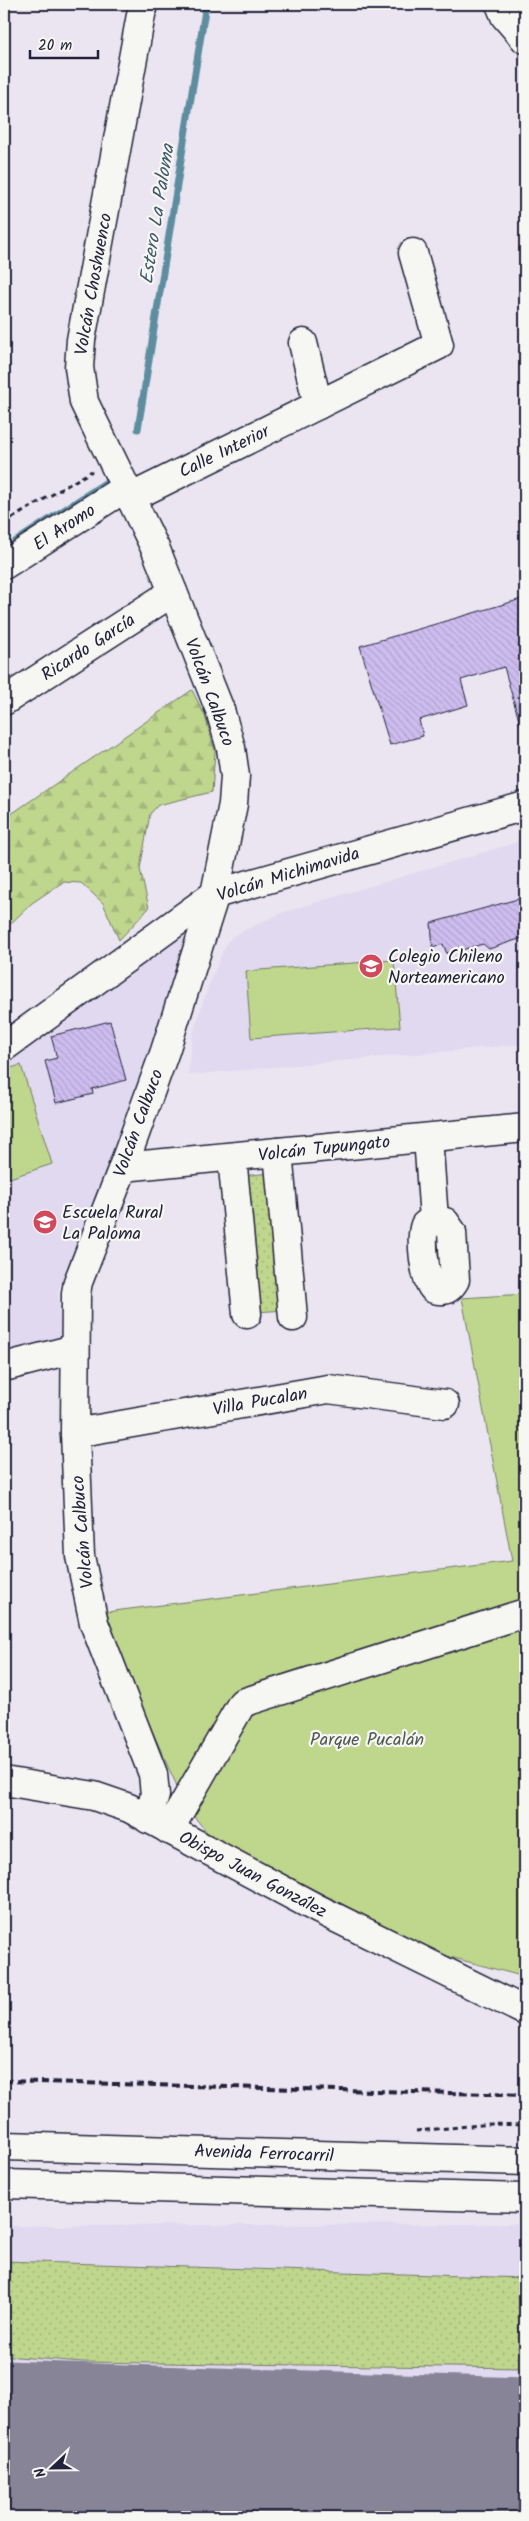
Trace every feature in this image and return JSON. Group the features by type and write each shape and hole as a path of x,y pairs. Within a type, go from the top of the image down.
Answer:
{"street":[{"name":"Volcán Choshuenco","path":"143,4 79,360 80,382 84,402 156,550"},
{"path":"500,4 505,16 525,39"},
{"name":"Calle Interior","path":"128,493 318,405 439,345 413,253"},
{"path":"303,343 318,405"},
{"name":"El Aromo","path":"4,565 128,493"},
{"name":"Volcán Calbuco","path":"156,550 220,710 233,761 235,776 233,804 215,894 165,1051 123,1167 78,1282 74,1349 80,1556 89,1605 153,1774 159,1825"},
{"name":"Ricardo García","path":"4,701 173,592"},
{"name":"Volcán Michimavida","path":"4,1047 215,894 525,806"},
{"name":"Volcán Tupungato","path":"123,1167 525,1128"},
{"path":"428,1138 434,1219"},
{"path":"278,1152 293,1317"},
{"path":"232,1157 247,1314"},
{"path":"4,1367 74,1349"},
{"name":"Villa Pucalan","path":"75,1433 328,1389 445,1404"},
{"path":"159,1825 242,1703 525,1613"},
{"name":"Obispo Juan González","path":"4,1781 113,1801 318,1909 525,2011"},
{"name":"Obispo Juan González","path":"494,1996 525,2001"},
{"name":"Avenida Ferrocarril","path":"4,2146 525,2161"},
{"path":"4,2184 525,2198"}],"path":[{"path":"4,523 111,459"}],"shaded area":[{"name":"Colegio Chileno Norteamericano","path":"525,840 525,1044 188,1075 193,1033 208,987 226,944 233,936 281,913"},
{"path":"193,921 120,1138 58,1291 64,1368 4,1363 4,1052"},
{"path":"525,2224 525,2517 4,2517 4,2226"}],"green space":[{"path":"192,690 205,716 215,751 212,792 158,805 150,814 140,869 149,908 119,940 103,903 81,883 63,882 32,903 4,930 4,819"},
{"path":"394,960 400,1027 251,1038 246,971"},
{"path":"21,1065 52,1164 4,1180 4,1070"},
{"path":"271,1173 286,1310 255,1312 242,1176"},
{"name":"Parque Pucalán","path":"525,1294 525,1977 439,1954 210,1836 188,1809 169,1769 134,1690 106,1612 512,1561 462,1298"},
{"path":"4,2261 525,2278 525,2368 83,2362 4,2356"}],"building":[{"path":"525,598 525,723 520,724 504,667 461,680 468,705 419,720 423,736 390,745 360,646"},
{"path":"525,897 525,937 489,949 483,944 447,954 443,944 433,948 431,923"},
{"path":"110,1021 126,1080 92,1089 93,1094 56,1103 45,1061 57,1058 51,1036"}],"waterway":[{"name":"Estero La Paloma","path":"138,429 206,4"},
{"name":"Estero La Paloma","path":"15,542 105,483"}],"runway":[{"path":"4,2436 525,2453"}],"railway":[{"path":"4,2081 525,2095"}],"place":[{"name":"Colegio Chileno Norteamericano","path":"371,966"},
{"name":"Escuela Rural La Paloma","path":"45,1222"}]}
